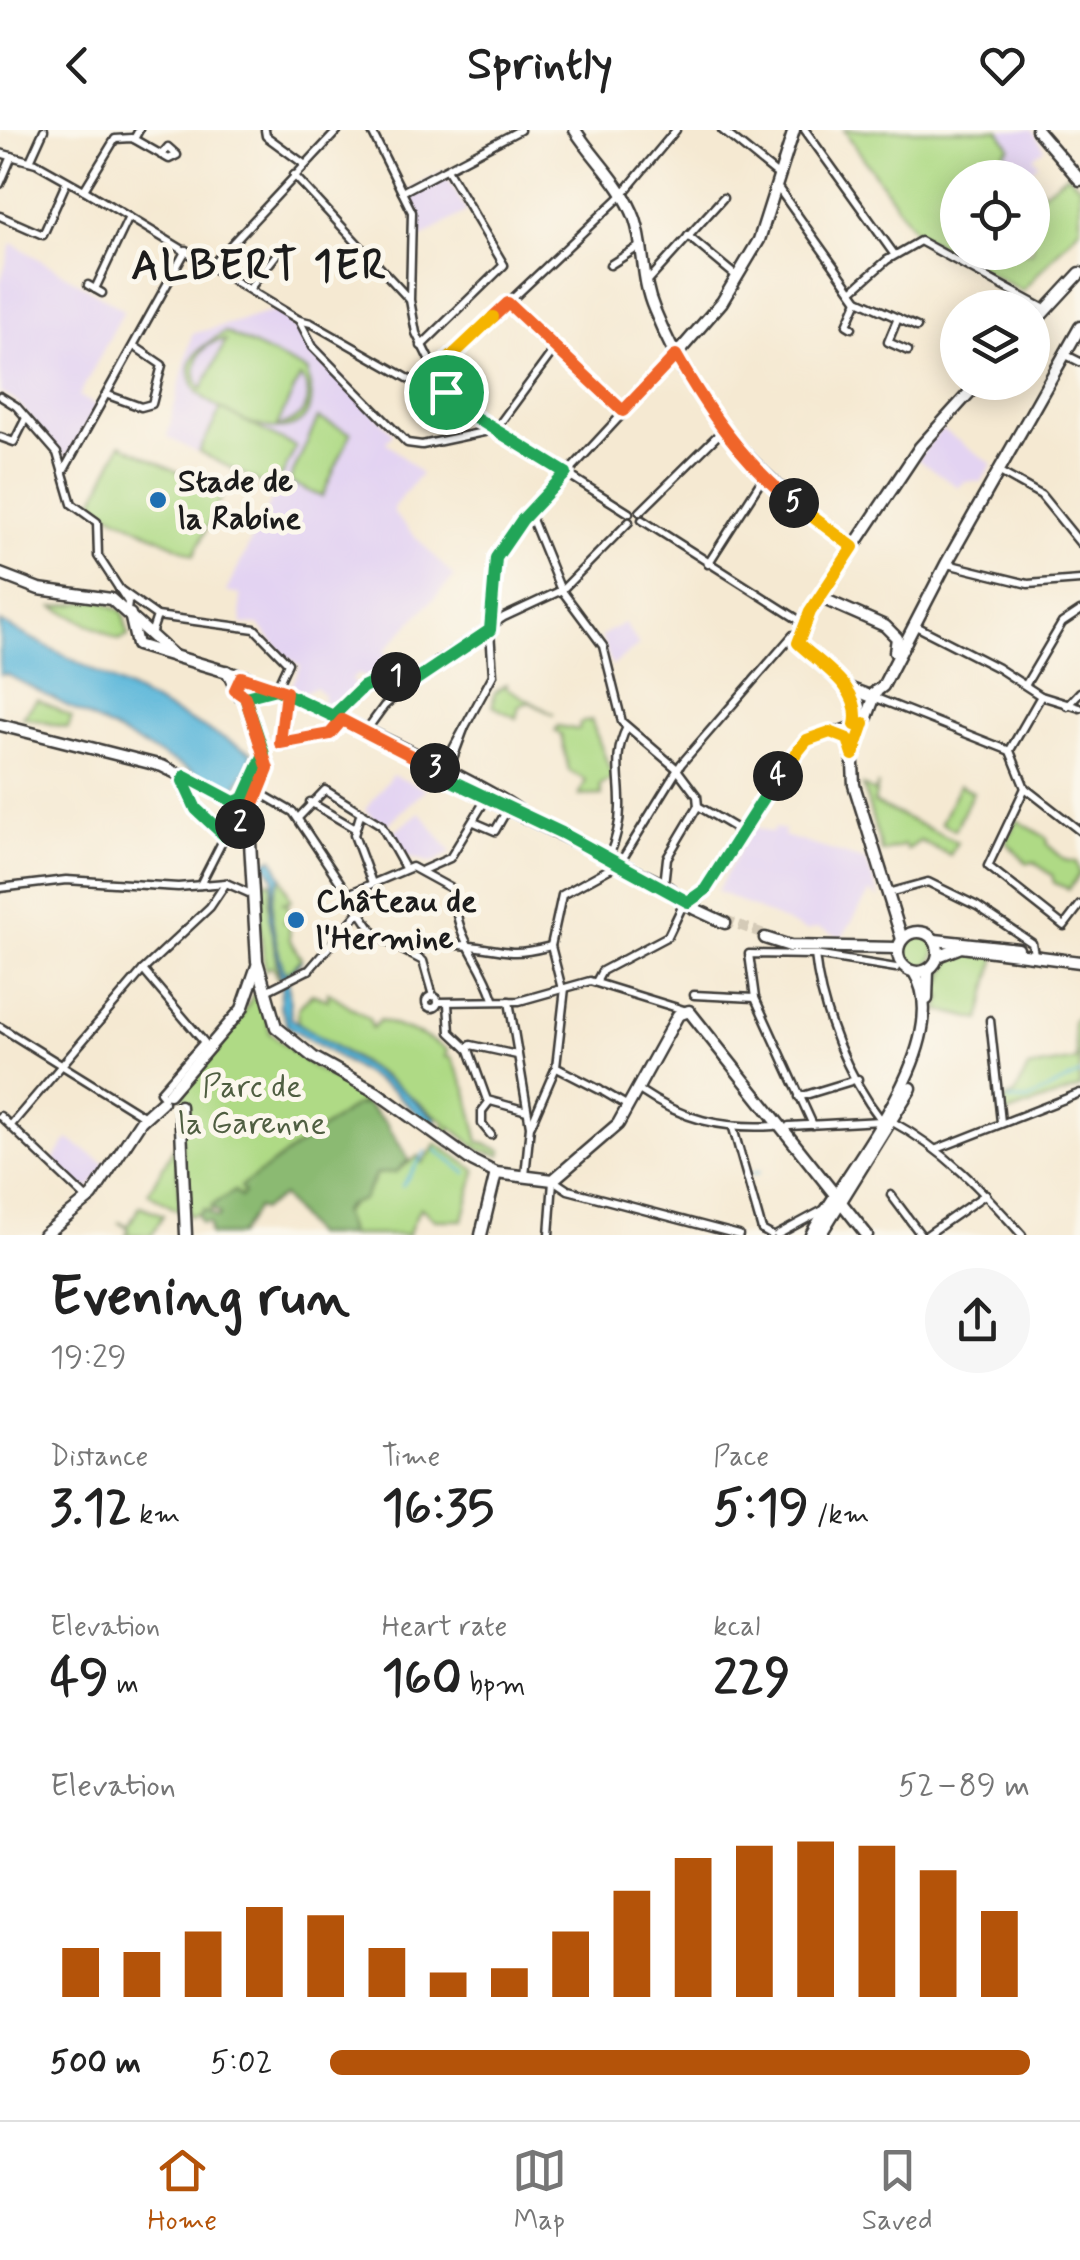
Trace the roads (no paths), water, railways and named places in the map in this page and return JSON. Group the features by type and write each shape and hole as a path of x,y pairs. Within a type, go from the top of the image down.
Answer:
{"main road":[{"path":"575,130 622,195 642,245 645,285 691,387 764,475 853,547"},
{"path":"676,355 738,276 764,231 794,130"},
{"path":"1036,130 1080,180"},
{"path":"1050,306 1080,273"},
{"path":"820,1235 870,1140 887,1121 917,1053 921,988 899,954 893,913 854,784 852,749 912,625 1080,328"},
{"path":"796,639 802,622 924,440 962,400"},
{"path":"0,574 39,590 114,594 144,636 174,656 226,670 246,686 281,691 337,718 664,885 716,918"},
{"path":"820,597 895,634 898,646 877,693"},
{"path":"796,639 810,612"},
{"path":"885,626 912,625"},
{"path":"796,639 846,687 858,705 860,727"},
{"path":"244,806 260,793 268,769 246,686"},
{"path":"846,687 877,693"},
{"path":"0,725 146,761 244,806"},
{"path":"264,754 244,806 257,966 273,1022 313,1058 376,1092 431,1134 496,1173 553,1180 600,1144 630,1107 678,1015 689,1011 867,1235"},
{"path":"488,796 520,812"},
{"path":"893,913 913,932 926,932 935,940 938,956"},
{"path":"899,954 913,932"},
{"path":"764,938 839,952 899,954"},
{"path":"935,940 997,943 1048,958"},
{"path":"812,1235 825,1209 837,1197 916,1078 922,1054 928,970 938,956 961,948 1080,962"},
{"path":"839,952 899,954"},
{"path":"44,1235 88,1200 145,1117 169,1101 242,1009 257,966"},
{"path":"914,972 928,970"},
{"path":"169,1101 180,1125 186,1235"},
{"path":"483,1235 496,1173"}],"street":[{"path":"30,161 44,130"},
{"path":"134,139 139,130"},
{"path":"265,130 266,136 304,164"},
{"path":"212,265 338,130"},
{"path":"372,130 412,212 410,300 420,346 450,402"},
{"path":"402,192 520,130"},
{"path":"435,372 622,195 676,130"},
{"path":"722,130 777,180 858,300 917,326"},
{"path":"805,130 894,254"},
{"path":"84,190 110,143 119,138 134,139 162,154"},
{"path":"0,153 30,161 84,190 299,320 311,322 476,417 566,473 636,525 723,430"},
{"path":"0,184 12,156"},
{"path":"420,346 504,265 447,169"},
{"path":"294,175 410,300"},
{"path":"0,216 43,235 66,181"},
{"path":"645,285 724,198"},
{"path":"95,289 128,217"},
{"path":"688,236 738,276"},
{"path":"852,290 894,254 922,241 1010,290"},
{"path":"610,265 642,245"},
{"path":"64,470 186,250"},
{"path":"250,287 276,254"},
{"path":"852,328 847,324 858,300"},
{"path":"508,303 623,411"},
{"path":"898,318 885,342 908,351"},
{"path":"299,320 313,347 406,442 422,445 494,430 556,348"},
{"path":"108,395 142,407 152,404 162,364 134,346"},
{"path":"1064,354 1080,362"},
{"path":"442,771 493,674 491,628 496,558 529,512 676,355"},
{"path":"0,396 57,453 72,504 98,522 98,556 114,594 127,591 157,616 256,628 288,663 281,691 280,743 330,734 337,718 363,687 390,674 408,685"},
{"path":"474,432 478,426 476,417"},
{"path":"0,437 14,442 26,418"},
{"path":"998,471 1042,496 1080,544"},
{"path":"708,564 764,475"},
{"path":"529,512 562,590 603,646 627,728 678,770 697,796 698,806 662,868 664,885"},
{"path":"365,732 384,706 408,685 504,617 562,590 629,518 641,516 708,564 802,622"},
{"path":"946,564 1028,584 1080,580"},
{"path":"493,604 504,617"},
{"path":"1026,684 1062,623 1080,610"},
{"path":"144,636 157,616"},
{"path":"912,625 1042,696 1066,707 1080,708"},
{"path":"530,1126 556,1068 564,988 551,946 562,895 614,860 678,770 796,639"},
{"path":"1066,707 1080,692"},
{"path":"877,693 1010,750 1025,788 1080,831"},
{"path":"877,693 896,703"},
{"path":"1010,750 1042,696"},
{"path":"596,982 602,971 668,936 688,902 705,890 794,753 807,740 860,727"},
{"path":"614,860 620,807 615,779 620,740 627,728"},
{"path":"830,732 852,749"},
{"path":"185,776 184,788 196,809 225,836"},
{"path":"1025,788 988,866 1064,926 1080,905"},
{"path":"294,813 325,790 381,825 405,868"},
{"path":"260,793 294,813 376,936 423,962 450,1032 467,1048 489,1102"},
{"path":"348,894 405,868 422,870 450,858 488,796"},
{"path":"310,802 354,828"},
{"path":"200,885 244,806"},
{"path":"698,806 742,832"},
{"path":"473,822 495,830 508,809"},
{"path":"362,812 354,828 364,866 375,882"},
{"path":"422,870 426,878 454,890 455,921 465,945 482,963 494,999"},
{"path":"0,888 66,880 226,884 252,894"},
{"path":"887,894 928,882 977,906 1032,943 1034,954"},
{"path":"11,1125 143,970 210,907 226,884"},
{"path":"705,890 716,918"},
{"path":"266,991 307,970 360,910"},
{"path":"410,955 430,944 475,945 516,953 551,946"},
{"path":"813,1125 756,998 749,954 899,954"},
{"path":"815,955 817,978 838,1044 873,1107 887,1121 937,1149 986,1194 1022,1235"},
{"path":"143,970 204,1042 169,1101"},
{"path":"440,1001 506,1000 596,982 689,1011"},
{"path":"694,995 756,998"},
{"path":"506,1000 530,1126 525,1176"},
{"path":"990,1020 1000,1122"},
{"path":"0,1027 145,1117"},
{"path":"467,1048 471,1045 517,1056"},
{"path":"556,1068 630,1107"},
{"path":"800,1098 858,1079"},
{"path":"639,1090 692,1120 733,1128 774,1126"},
{"path":"937,1149 1080,1093"},
{"path":"489,1102 527,1111"},
{"path":"489,1102 482,1111 482,1124 491,1135"},
{"path":"861,1122 873,1107"},
{"path":"0,1116 88,1200"},
{"path":"790,1126 887,1121"},
{"path":"861,1122 870,1140"},
{"path":"733,1128 760,1233 774,1235 825,1209"},
{"path":"549,1235 553,1180 568,1190 739,1235"},
{"path":"891,1195 924,1235 986,1194"}],"water":[{"path":"0,622 252,753 249,766 232,792 6,674 0,675"},
{"path":"273,858 282,877 272,911 285,974 302,960 288,976 291,1018 401,1089 435,1118 436,1131 393,1091 288,1026 280,1006 282,982 269,916 274,877 264,862"}],"waterway":[{"path":"1009,1100 1028,1100 1080,1074"},
{"path":"436,1150 466,1173"},
{"path":"402,1186 426,1151"},
{"path":"751,1174 759,1172"}],"tunnel":[{"path":"725,920 775,938"}],"place":[{"name":"Stade de la Rabine","path":"158,500"},
{"name":"Château de l'Hermine","path":"296,920"}],"district":[{"name":"ALBERT 1ER","path":"260,267"}],"park label":[{"name":"Parc de la Garenne","path":"252,1106"}]}
